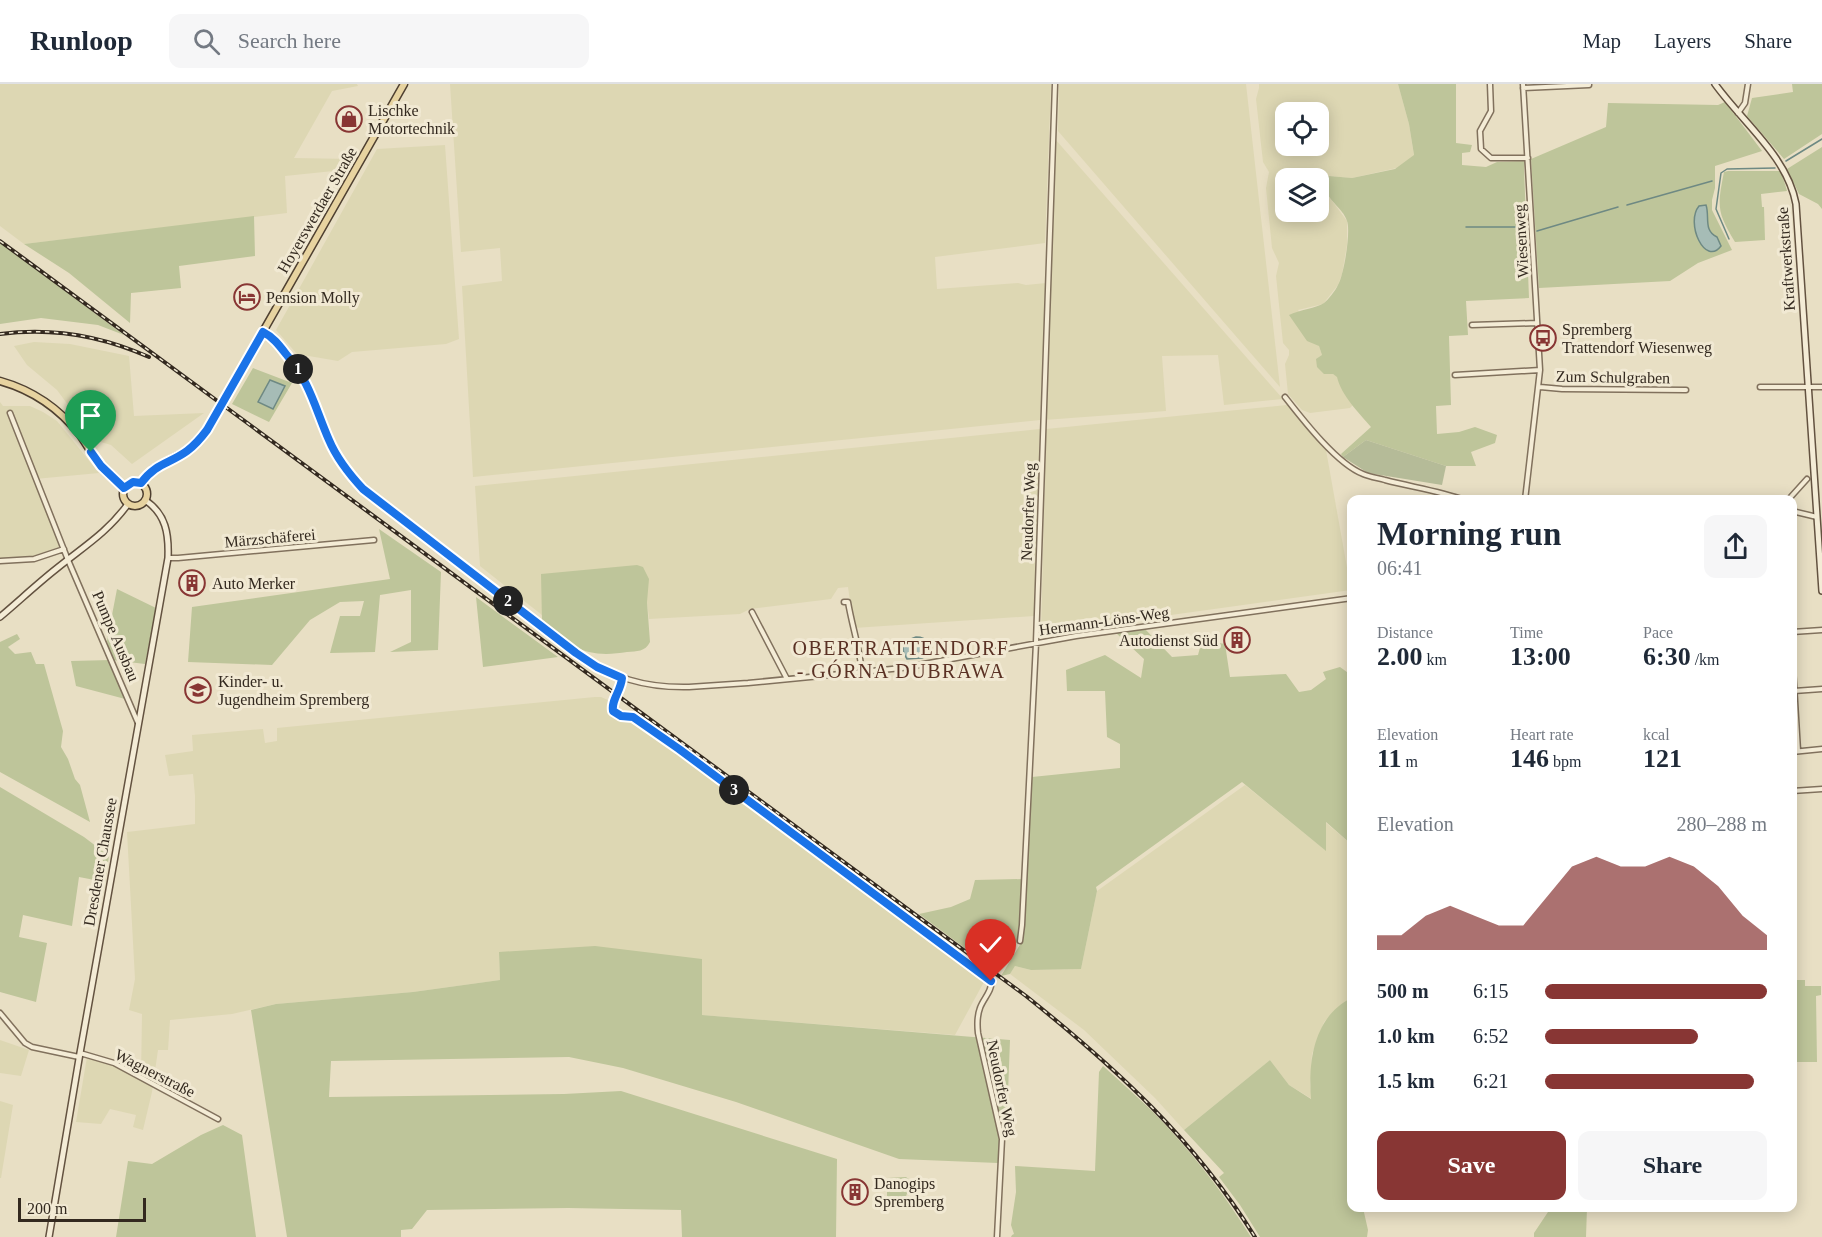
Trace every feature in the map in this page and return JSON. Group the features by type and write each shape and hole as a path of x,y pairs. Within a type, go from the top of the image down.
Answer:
{"main road":[{"name":"Hoyerswerdaer Straße","path":"141,483 153,469 188,450 207,430 404,84"},
{"path":"0,381 30,392 56,409 81,436 101,466 124,488"},
{"path":"133,482 141,483 146,491 145,501 135,506 128,504 123,496 124,488 133,482"}],"street":[{"name":"Neudorfer Weg","path":"1020,941 1036,643 1055,84"},
{"path":"1490,84 1491,111 1480,131 1481,149 1491,158 1528,158"},
{"path":"1523,86 1589,86 1589,84"},
{"name":"Kraftwerkstraße","path":"1715,84 1783,168 1793,190 1796,204 1822,591"},
{"path":"1738,113 1745,103 1748,84"},
{"name":"Wiesenweg","path":"1523,86 1540,370 1540,387 1525,495"},
{"path":"1472,325 1537,324"},
{"name":"Hermann-Löns-Weg","path":"263,332 271,337 296,366 310,391 336,453 351,476 363,489 576,653 597,667 622,678 647,685 670,687 862,673 936,663 1076,636 1347,599"},
{"path":"1455,375 1540,370"},
{"name":"Zum Schulgraben","path":"1540,387 1686,390"},
{"path":"1760,387 1822,387"},
{"path":"1285,398 1324,443 1362,474 1452,495"},
{"name":"Pumpe Ausbau","path":"10,413 68,560 138,723"},
{"path":"1793,495 1807,479"},
{"name":"Dresdener Chaussee","path":"50,1237 168,558 169,541 164,519 153,506 145,501"},
{"path":"0,617 101,535 128,504"},
{"path":"1797,512 1817,517"},
{"name":"Märzschäferei","path":"168,558 374,540"},
{"path":"0,561 34,559 64,549"},
{"path":"844,602 848,602 861,656 862,673"},
{"path":"752,612 787,680"},
{"path":"1797,632 1822,630"},
{"name":"Neudorfer Weg","path":"622,678 621,688 613,701 613,711 621,716 633,717 679,749 993,983 980,1007 977,1022 1002,1139 997,1237"},
{"path":"1797,691 1822,689"},
{"path":"1797,736 1798,751 1822,749"},
{"path":"1797,791 1822,789"},
{"name":"Wagnerstraße","path":"0,1013 25,1043 32,1047 114,1063 218,1119"}],"shaded area":[{"path":"0,84 357,84 358,86 332,91 294,158 352,159 343,170 285,176 287,213 24,244 0,226"},
{"path":"450,84 1051,84 1045,243 935,257 937,289 1046,283 1040,420 473,477 462,286 502,281 500,248 461,252"},
{"path":"1059,84 1246,84 1280,387 1058,131"},
{"path":"1259,84 1398,84 1409,124 1414,156 1401,167 1352,178 1329,176 1329,168 1275,168 1275,222 1329,222 1329,197 1347,221 1347,245 1338,285 1323,304 1298,310 1353,405 1350,408 1310,413 1302,410 1288,394 1285,364 1289,350 1283,343 1276,276 1279,263 1272,248 1266,188 1269,172 1263,162 1256,99"},
{"path":"1055,139 1283,399 1224,405 1218,355 1162,356 1166,411 1044,420"},
{"path":"445,145 459,339 446,344 352,352 338,361 297,354 276,330 377,149"},
{"path":"34,342 70,344 129,356 134,416 204,413 132,464 111,445 94,440 57,390 27,365 14,346"},
{"path":"0,402 3,406 30,406 57,421 99,473 35,479 60,544 59,547 27,558 0,558"},
{"path":"1287,405 1326,450 1347,568 1347,591 1041,633 1046,429"},
{"path":"1040,429 1034,616 854,628 848,587 838,588 831,599 750,609 740,614 649,619 647,602 542,574 542,615 480,566 475,486"},
{"path":"595,697 608,700 705,770 985,980 955,1035 702,1015 702,960 499,952 500,980 413,992 276,1004 232,1014 170,1020 168,1050 158,1050 152,1092 143,1130 133,1127 136,1115 110,1109 101,1124 76,1122 87,1057 115,1065 141,1078 142,1014 129,1010 135,979 127,832 195,824 193,774 169,776 165,755 193,751 192,735 263,729 265,743 277,741 277,728"},
{"path":"1245,785 1325,850 1325,822 1347,841 1347,1000 1324,1022 1312,1054 1310,1085 1312,1099 1289,1085 1270,1060 1184,1130 1155,1098 1084,1030 1010,974 1015,966 1031,970 1081,969 1097,891"},
{"path":"0,1040 29,1050 21,1076 0,1073"},
{"path":"0,1101 13,1105 1,1178 0,1178"}],"green space":[{"path":"1398,84 1456,84 1456,143 1472,145 1470,152 1462,153 1462,165 1486,167 1497,162 1525,161 1529,298 1466,301 1468,335 1449,336 1451,405 1436,406 1437,434 1459,432 1475,427 1497,435 1495,443 1471,452 1476,466 1446,466 1366,440 1343,457 1341,454 1371,427 1346,397 1337,377 1333,374 1324,374 1317,367 1316,359 1322,355 1319,346 1307,341 1289,315 1324,303 1332,295 1340,280 1346,253 1348,226 1344,215 1329,196 1329,176 1352,178 1395,169 1414,155 1409,124"},
{"path":"1792,84 1822,84 1822,134 1784,159 1747,116 1752,98 1793,92"},
{"path":"1725,102 1762,151 1715,166 1712,210 1732,250 1698,263 1670,281 1539,288 1531,159 1606,127 1608,103 1718,105"},
{"path":"1822,147 1822,209 1818,204 1799,194 1787,169"},
{"path":"1781,171 1787,191 1761,194 1762,207 1764,207 1765,240 1735,242 1729,232 1720,209 1724,172"},
{"path":"254,216 255,256 179,266 181,288 131,293 130,323 69,273 24,244"},
{"path":"0,242 124,335 98,325 41,318 0,324"},
{"path":"253,368 292,383 269,422 232,404"},
{"path":"1366,440 1446,466 1442,485 1368,473 1343,457"},
{"path":"379,529 441,572 438,650 390,652 411,642 411,590 380,595 375,652 330,653 340,616 360,616 364,601 340,602 310,620 272,665 188,662 192,607 390,579"},
{"path":"637,565 643,567 649,579 647,602 650,642 643,649 613,654 589,652 571,644 542,621 541,574"},
{"path":"117,589 156,608 145,664 112,660 129,700 76,686 71,661 111,660 107,641"},
{"path":"476,597 558,657 483,667"},
{"path":"1144,628 1172,657 1198,655 1202,640 1225,644 1230,677 1286,674 1299,692 1311,690 1326,679 1323,672 1340,667 1347,672 1347,840 1326,822 1326,851 1242,782 1096,887 1081,969 1031,970 1015,966 1010,974 1001,976 1021,943 1024,931 1032,777 1120,768 1120,744 1107,737 1105,691 1067,691 1066,670 1105,655 1141,678 1144,659 1115,632"},
{"path":"17,634 20,639 8,647 15,654 31,652 36,664 44,664 63,731 61,747 80,785 90,822 0,772 0,642"},
{"path":"0,787 84,837 109,856 105,882 79,877 72,926 23,915 19,937 47,943 36,1002 0,992"},
{"path":"1023,879 1017,942 997,972 919,914 951,907 970,899 975,880"},
{"path":"595,946 702,959 702,1015 1010,1040 1007,1120 998,1163 899,1159 736,1102 623,1068 569,1057 331,1061 329,1097 564,1094 621,1091 837,1159 836,1237 682,1237 681,1210 568,1208 427,1210 412,1229 401,1230 401,1237 287,1237 251,1010 276,1004 413,992 500,980 499,952"},
{"path":"1797,980 1805,980 1805,986 1821,986 1821,995 1816,996 1817,1062 1797,1062"},
{"path":"1347,1001 1347,1212 1364,1212 1368,1230 1367,1237 1260,1237 1219,1177 1224,1173 1184,1130 1270,1060 1289,1085 1311,1099 1311,1070 1316,1041 1321,1028 1339,1006"},
{"path":"1103,1066 1179,1139 1217,1187 1251,1237 1011,1237 1014,1234 1011,1225 1016,1192 1015,1166 1095,1171 1099,1072"},
{"path":"223,1125 242,1135 256,1237 116,1237 128,1161 152,1164 201,1135"},
{"path":"906,1177 910,1180 905,1207 887,1207 887,1178"},
{"path":"1548,1212 1587,1212 1586,1237 1534,1237 1534,1233"}],"water":[{"path":"1706,205 1708,227 1721,246 1715,251 1709,251 1703,247 1694,222 1699,206"},
{"path":"270,380 285,386 273,409 258,402"},
{"path":"916,637 924,638 928,642 929,655 907,659 903,651 904,645 908,640"}],"waterway":[{"path":"1786,161 1822,139"},
{"path":"1729,239 1716,209 1721,173 1727,169 1775,168"},
{"path":"1627,205 1712,181"},
{"path":"1537,231 1618,207"},
{"path":"1466,227 1522,227 1523,231"}],"railway":[{"path":"0,241 1026,996 1091,1050 1151,1107 1206,1168 1255,1237"},
{"path":"0,334 39,332 76,335 113,344 149,357"}],"place":[{"name":"Lischke Motortechnik","path":"349,119"},
{"name":"Pension Molly","path":"247,297"},
{"name":"Spremberg Trattendorf Wiesenweg","path":"1543,338"},
{"name":"Auto Merker","path":"192,583"},
{"name":"Autodienst Süd","path":"1237,640"},
{"name":"Kinder- u. Jugendheim Spremberg","path":"198,690"},
{"name":"Danogips Spremberg","path":"855,1192"}],"district":[{"name":"OBERTRATTENDORF - GÓRNA DUBRAWA","path":"901,660"}],"route":[{"path":"91,452 101,466 124,488 129,483 141,483 153,469 180,455 196,443 207,430 263,332 269,335 304,378 329,440 342,464 363,489 576,653 597,667 622,678 621,688 613,701 613,711 621,716 633,717 679,749 991,981"}]}
